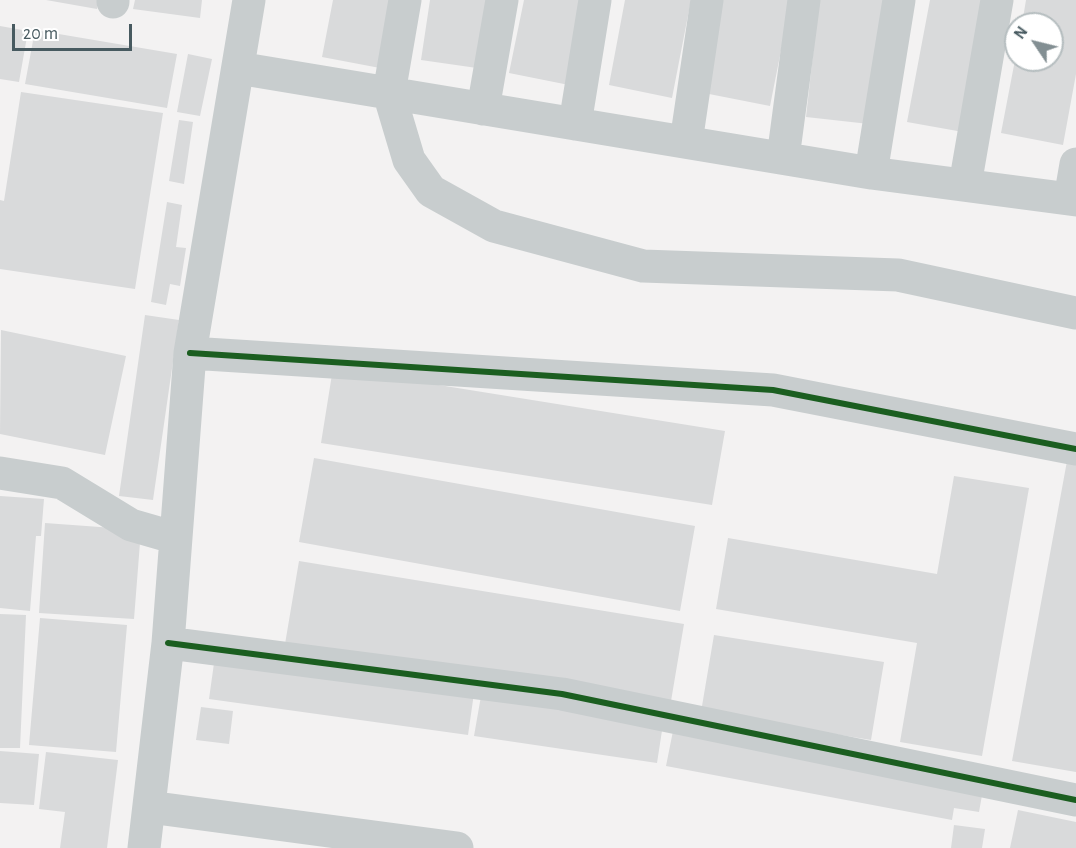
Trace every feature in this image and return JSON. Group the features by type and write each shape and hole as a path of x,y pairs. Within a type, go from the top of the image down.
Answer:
{"street":[{"path":"144,848 168,644 190,353 249,0"},
{"path":"405,0 389,93 409,160 431,191 494,226 643,266 898,275 1076,313"},
{"path":"483,109 502,0"},
{"path":"575,124 595,0"},
{"path":"686,142 707,0"},
{"path":"783,158 804,0"},
{"path":"871,173 899,0"},
{"path":"965,185 997,0"},
{"path":"238,68 871,173 1073,200 1076,164"},
{"path":"190,353 773,390 1076,450"},
{"path":"0,473 62,483 131,525 176,537"},
{"path":"168,644 562,694 1076,800"},
{"path":"149,807 457,848"}],"building":[{"path":"46,0 98,0 97,9"},
{"path":"135,0 202,0 200,18 133,9"},
{"path":"333,0 393,0 380,68 322,57"},
{"path":"430,0 487,0 477,68 421,60"},
{"path":"524,0 586,0 569,85 509,73"},
{"path":"625,0 691,0 672,98 609,85"},
{"path":"723,0 791,0 770,106 704,93"},
{"path":"819,0 884,0 869,124 806,117"},
{"path":"930,0 988,0 963,132 907,122"},
{"path":"1026,0 1076,0 1076,74 1063,145 1001,133 1013,72 1064,72 1064,12 1024,12"},
{"path":"0,26 28,31 19,82 0,79"},
{"path":"35,30 177,54 167,108 25,84"},
{"path":"188,54 212,59 200,116 177,112"},
{"path":"21,92 163,113 135,289 0,269 0,200 4,201"},
{"path":"179,120 193,122 184,184 169,181"},
{"path":"167,202 182,205 176,247 186,248 180,286 170,284 166,305 151,302"},
{"path":"145,315 179,320 153,500 119,496"},
{"path":"1,330 126,356 105,455 0,434"},
{"path":"333,368 725,431 712,505 321,443"},
{"path":"314,458 695,526 680,611 299,542"},
{"path":"1067,461 1076,462 1076,772 1012,761"},
{"path":"954,476 1029,488 982,756 900,742 917,643 716,609 728,538 937,574"},
{"path":"0,496 44,499 41,536 36,536 30,611 0,608"},
{"path":"45,523 141,530 134,619 39,613"},
{"path":"299,561 684,624 670,707 285,644"},
{"path":"0,614 26,615 20,748 0,748"},
{"path":"40,618 127,625 116,752 29,745"},
{"path":"714,635 884,662 871,740 701,712"},
{"path":"215,656 474,693 468,735 209,699"},
{"path":"481,696 663,724 657,763 474,736"},
{"path":"201,707 233,711 229,744 196,740"},
{"path":"674,726 984,784 979,812 954,808 952,820 666,766"},
{"path":"0,751 39,754 34,805 0,803"},
{"path":"46,752 118,760 107,848 60,848 65,812 39,809"},
{"path":"1018,810 1076,822 1076,848 1010,848"},
{"path":"954,825 985,829 982,848 951,848"}],"cycle path":[{"path":"190,353 773,390 1076,449"},
{"path":"168,643 562,694 1076,800"}]}
